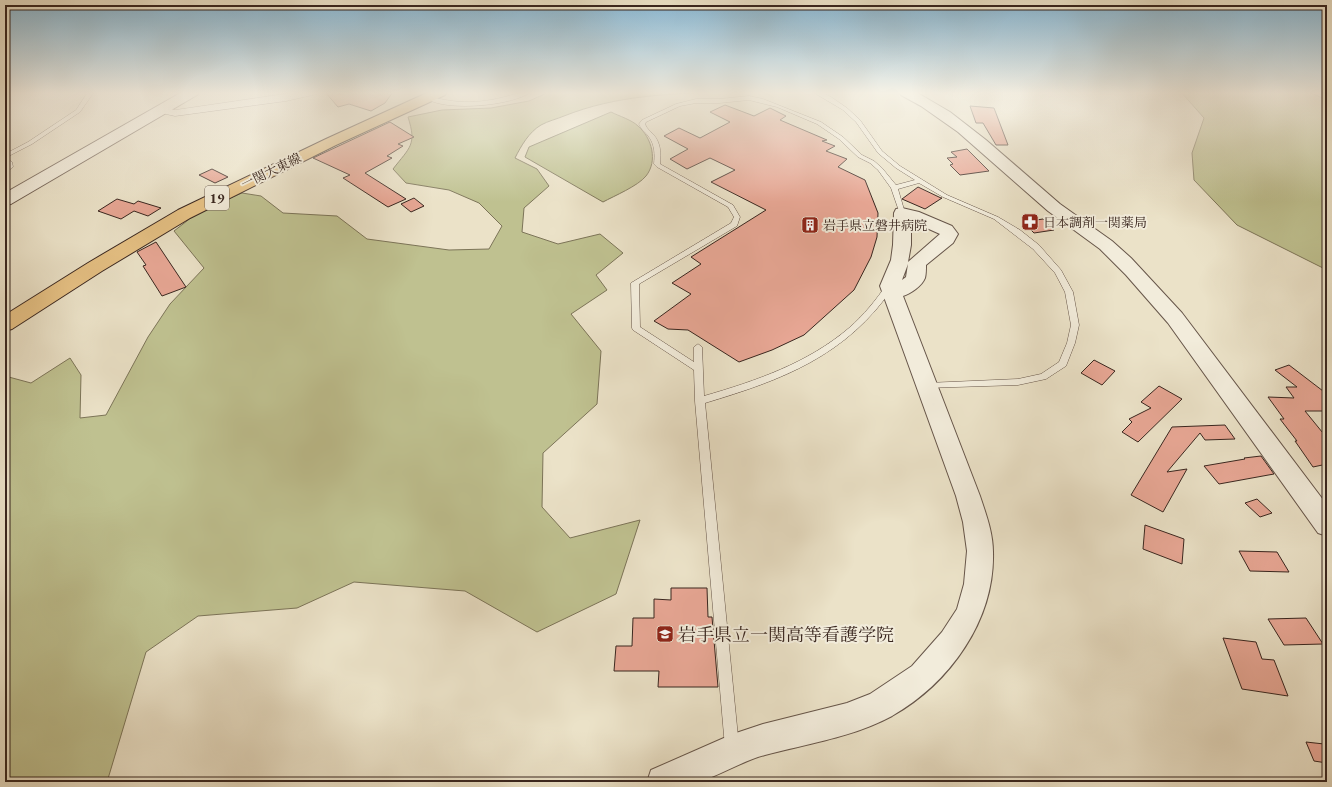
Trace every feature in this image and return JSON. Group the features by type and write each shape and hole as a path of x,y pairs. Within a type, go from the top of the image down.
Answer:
{"main road":[{"name":"一関大東線","path":"5,324 184,214 360,129"}],"street":[{"path":"5,200 129,129"},
{"path":"964,129 1001,159 1048,203 1106,246 1148,287 1175,318 1327,525"},
{"path":"663,782 733,750 763,740 847,719 881,705 922,676 952,642 968,614 978,584 980,551 976,522 968,496 890,286 900,260 902,245 902,213 923,219 946,230 949,234 947,238 917,263 914,279 900,290 890,286"}],"lane":[{"path":"5,156 30,143 51,129"},
{"path":"645,129 651,135 657,147 659,166 731,206 736,217 734,224 635,283 636,328 699,369"},
{"path":"825,129 841,138 860,156 872,162 880,169 894,188 902,213"},
{"path":"863,129 880,152 898,167 945,196 996,218 1018,232 1036,247 1058,272 1069,292 1075,325 1071,343 1063,364 1043,377 1018,382 927,386"},
{"path":"5,160 10,163 10,167 5,171"},
{"path":"894,188 919,180"},
{"path":"700,401 772,379 806,363 838,342 858,325 880,304 890,286"},
{"path":"698,347 700,401 733,750"}],"green space":[{"path":"411,129 536,129 526,140 515,158 537,169 549,186 524,208 522,232 558,244 600,234 623,253 596,275 607,290 571,314 601,351 597,404 543,453 542,507 570,538 640,520 616,594 537,632 465,591 354,582 297,608 198,616 146,652 107,782 5,782 5,376 31,383 70,358 81,375 80,418 106,415 148,337 170,304 204,268 174,231 201,210 242,193 261,196 283,213 337,216 367,239 449,250 489,249 502,226 479,203 449,190 406,183 393,169 408,150 412,140"},
{"path":"572,129 641,129 650,143 652,150 652,164 650,170 642,180 603,202 525,157 529,147"},
{"path":"1200,129 1327,129 1327,270 1237,225 1194,180 1192,153"}],"building":[{"path":"376,129 401,129 414,137 398,144 403,146 387,156 392,158 365,173 406,199 388,207 343,178 350,175 313,158"},
{"name":"岩手県立磐井病院","path":"681,129 700,138 717,129 801,129 827,140 822,141 835,146 826,151 847,159 838,167 865,180 878,213 877,237 871,257 854,290 804,335 772,350 739,362 688,330 668,329 654,321 691,294 672,283 701,264 691,257 766,210 711,182 735,170 710,158 687,169 670,159 688,149 664,136"},
{"path":"986,129 1002,129 1008,145 996,145"},
{"path":"967,149 989,171 960,175 950,165 953,164 947,158 957,157 951,152"},
{"path":"212,169 228,177 215,183 199,175"},
{"path":"918,187 942,198 925,209 902,199"},
{"path":"414,198 424,206 411,212 401,204"},
{"path":"117,199 134,204 138,201 161,208 148,216 134,211 121,219 98,211"},
{"path":"1043,219 1054,230 1034,233 1023,222"},
{"path":"156,242 186,287 162,296 143,266 146,265 137,252"},
{"path":"1094,360 1115,371 1102,385 1081,373"},
{"path":"1289,365 1323,391 1327,391 1327,411 1305,411 1327,438 1327,464 1313,467 1295,441 1297,441 1280,419 1284,419 1268,397 1294,398 1286,387 1297,387 1275,370"},
{"path":"1159,386 1182,399 1138,442 1122,432 1132,422 1129,419 1151,408 1141,402"},
{"path":"1225,425 1235,439 1205,440 1200,433 1167,472 1187,469 1163,512 1131,495 1172,427"},
{"path":"1261,456 1274,474 1219,484 1204,466 1245,459 1244,458"},
{"path":"1257,499 1272,513 1260,517 1245,503"},
{"path":"1145,525 1184,539 1182,564 1143,549"},
{"path":"1239,551 1277,552 1289,572 1250,571"},
{"path":"671,588 707,588 708,617 712,617 718,687 658,687 659,671 614,671 616,646 632,646 633,618 654,618 654,599 671,600"},
{"path":"1306,618 1323,644 1284,645 1268,619"},
{"path":"1223,638 1256,642 1262,659 1274,660 1288,696 1242,689"},
{"path":"1306,742 1324,744 1327,751 1327,763 1314,761"}],"place":[{"name":"日本調剤一関薬局","path":"1030,222"},
{"name":"岩手県立磐井病院","path":"810,225"},
{"name":"岩手県立一関高等看護学院","path":"665,634"}]}
